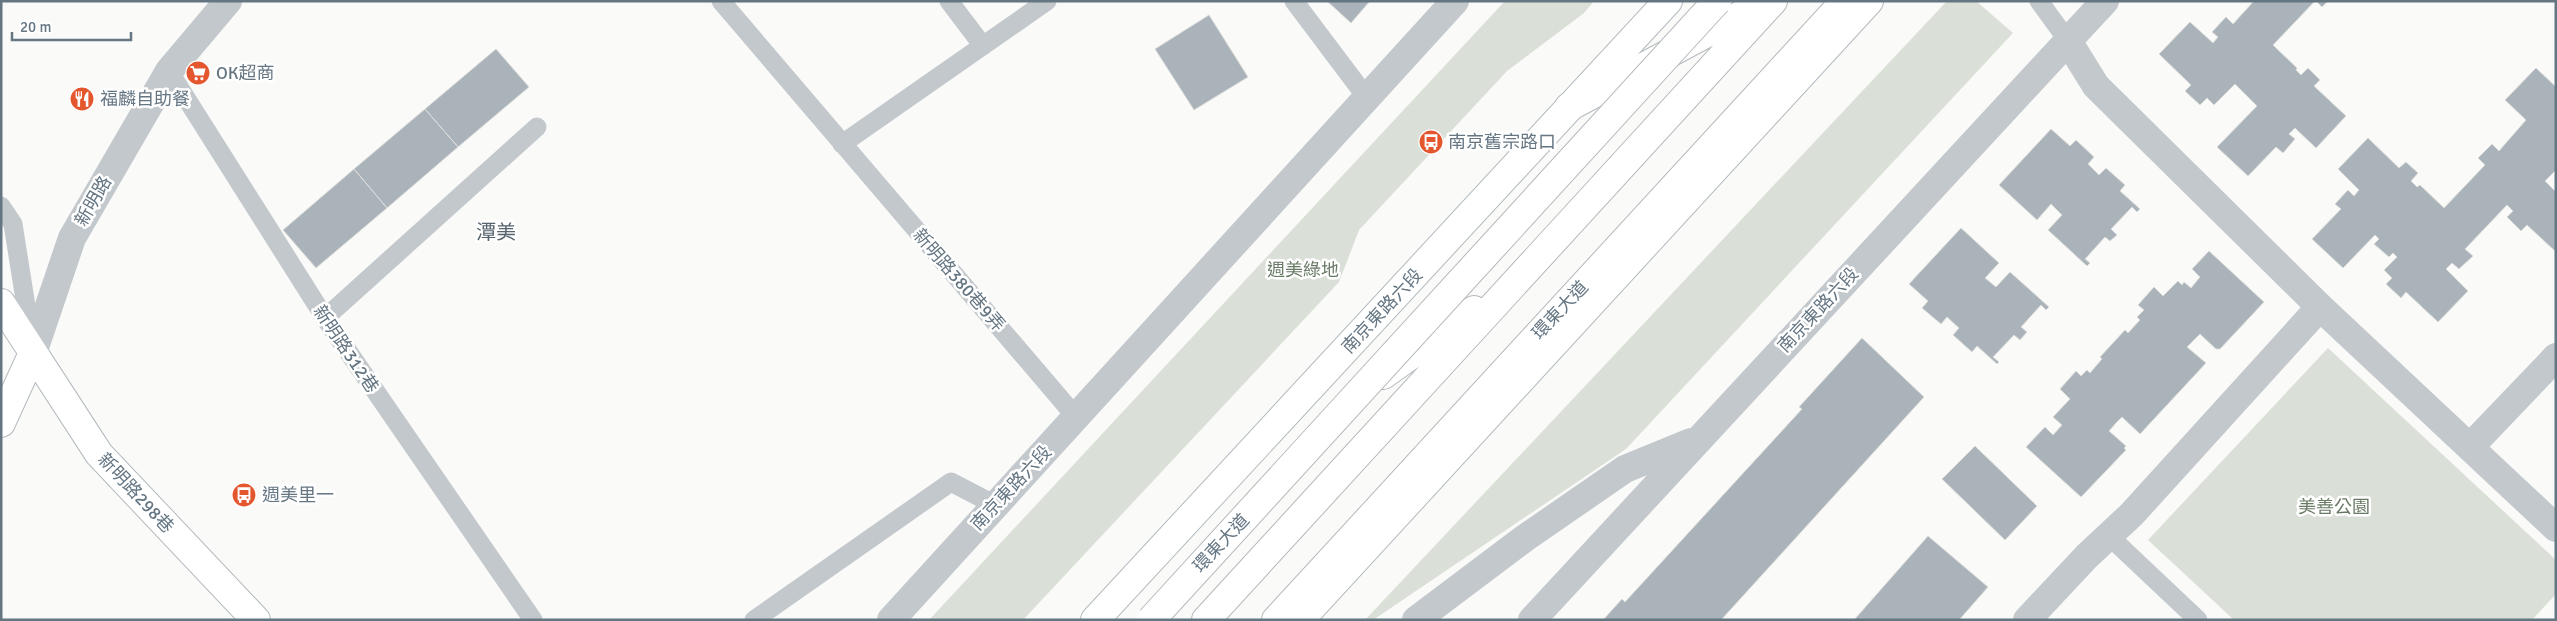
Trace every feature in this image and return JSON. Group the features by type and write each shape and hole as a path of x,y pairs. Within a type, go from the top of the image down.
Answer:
{"main road":[{"name":"南京東路六段","path":"1095,620 1668,1"},
{"name":"環東大道","path":"1151,620 1716,1"},
{"path":"1569,107 1770,1"},
{"path":"1361,392 1512,283 1770,1"},
{"path":"1206,620 1770,1"},
{"name":"環東大道","path":"1276,620 1845,1"},
{"path":"1300,620 1869,1"},
{"name":"新明路298巷","path":"1,302 99,454 256,620"},
{"name":"新明路","path":"1,423 33,352"}],"street":[{"name":"新明路","path":"33,352 72,238 170,71 228,1"},
{"name":"南京東路六段","path":"891,620 1454,1"},
{"name":"南京東路六段","path":"1532,620 2105,1"},
{"path":"2068,41 2096,86 2320,307 2556,528"},
{"path":"2028,620 2109,536 2320,307"},
{"path":"2470,447 2556,356"},
{"path":"1416,620 1525,538 1625,469 1699,439"}],"lane":[{"name":"新明路380巷9弄","path":"721,1 1076,417"},
{"path":"949,1 983,46"},
{"path":"842,144 1046,1"},
{"path":"1294,1 1367,98"},
{"path":"2039,1 2068,41"},
{"name":"新明路312巷","path":"170,71 325,318 533,620"},
{"path":"325,318 537,127"},
{"path":"1,206 13,224 33,352"},
{"path":"1,330 33,352"},
{"path":"754,620 951,482 995,505"},
{"path":"2109,536 2198,620"}],"green space":[{"name":"週美綠地","path":"1505,1 1594,1 1584,13 1507,71 1359,230 1339,282 1023,620 929,620"},
{"path":"1947,1 1976,1 2013,33 1626,449 1373,620 1365,620"},
{"name":"美善公園","path":"2328,348 2556,560 2556,594 2532,620 2234,620 2148,540"}],"building":[{"path":"1327,1 1370,1 1351,23"},
{"path":"2254,1 2315,1 2273,45 2297,68 2296,70 2301,75 2308,68 2320,80 2314,86 2346,116 2316,148 2295,128 2289,134 2295,139 2283,153 2276,147 2248,176 2217,147 2257,106 2235,84 2214,105 2207,98 2200,105 2185,91 2191,85 2159,54 2190,22 2213,43 2218,37 2212,32 2226,17 2233,24"},
{"path":"2316,1 2328,1 2322,7"},
{"path":"1209,15 1248,77 1194,110 1155,49"},
{"path":"496,49 529,87 458,147 425,109"},
{"path":"2536,68 2556,87 2556,170 2545,181 2556,192 2556,252 2527,225 2521,231 2507,217 2513,211 2507,205 2465,249 2473,256 2459,269 2452,263 2446,269 2468,291 2438,322 2406,292 2401,298 2386,284 2392,278 2384,270 2397,257 2393,253 2389,257 2374,244 2379,239 2375,235 2343,268 2312,239 2341,209 2335,204 2348,190 2354,196 2359,190 2338,169 2368,138 2399,168 2406,162 2418,173 2411,181 2417,187 2420,185 2444,208 2485,165 2478,158 2492,144 2499,151 2526,120 2505,100"},
{"path":"425,109 458,147 387,208 354,169"},
{"path":"2051,129 2070,146 2076,140 2094,157 2088,164 2099,175 2106,168 2125,185 2120,191 2140,209 2137,212 2132,207 2111,229 2117,235 2110,241 2105,237 2085,259 2090,263 2087,266 2048,230 2062,215 2051,204 2037,220 1999,185"},
{"path":"354,169 387,208 316,268 283,230"},
{"path":"1961,228 1999,263 1985,278 1996,287 2010,272 2049,307 2046,310 2041,305 2021,327 2027,332 2020,340 2014,335 1993,357 1999,362 1997,364 1977,346 1972,352 1953,335 1959,328 1947,317 1941,324 1922,308 1928,301 1909,284"},
{"path":"2209,251 2264,302 2220,349 2216,349 2200,334 2187,347 2206,363 2140,434 2122,417 2116,423 2109,431 2126,446 2124,448 2126,450 2081,497 2026,447 2045,427 2053,435 2062,425 2053,417 2070,399 2060,389 2076,371 2081,376 2087,370 2090,373 2102,359 2100,357 2125,330 2128,333 2140,320 2137,317 2144,310 2138,305 2154,287 2163,296 2178,281 2182,285 2184,282 2191,288 2200,277 2192,269"},
{"path":"1862,338 1924,397 1721,620 1603,620 1622,599 1625,602 1802,409 1799,407"},
{"path":"1975,446 2037,506 2005,540 1942,479"},
{"path":"1928,536 1988,587 1959,620 1854,620"}],"place":[{"name":"OK超商","path":"198,73"},
{"name":"福麟自助餐","path":"82,99"},
{"name":"南京舊宗路口","path":"1431,142"},
{"name":"週美里一","path":"244,495"}],"district":[{"name":"潭美","path":"496,232"}]}
